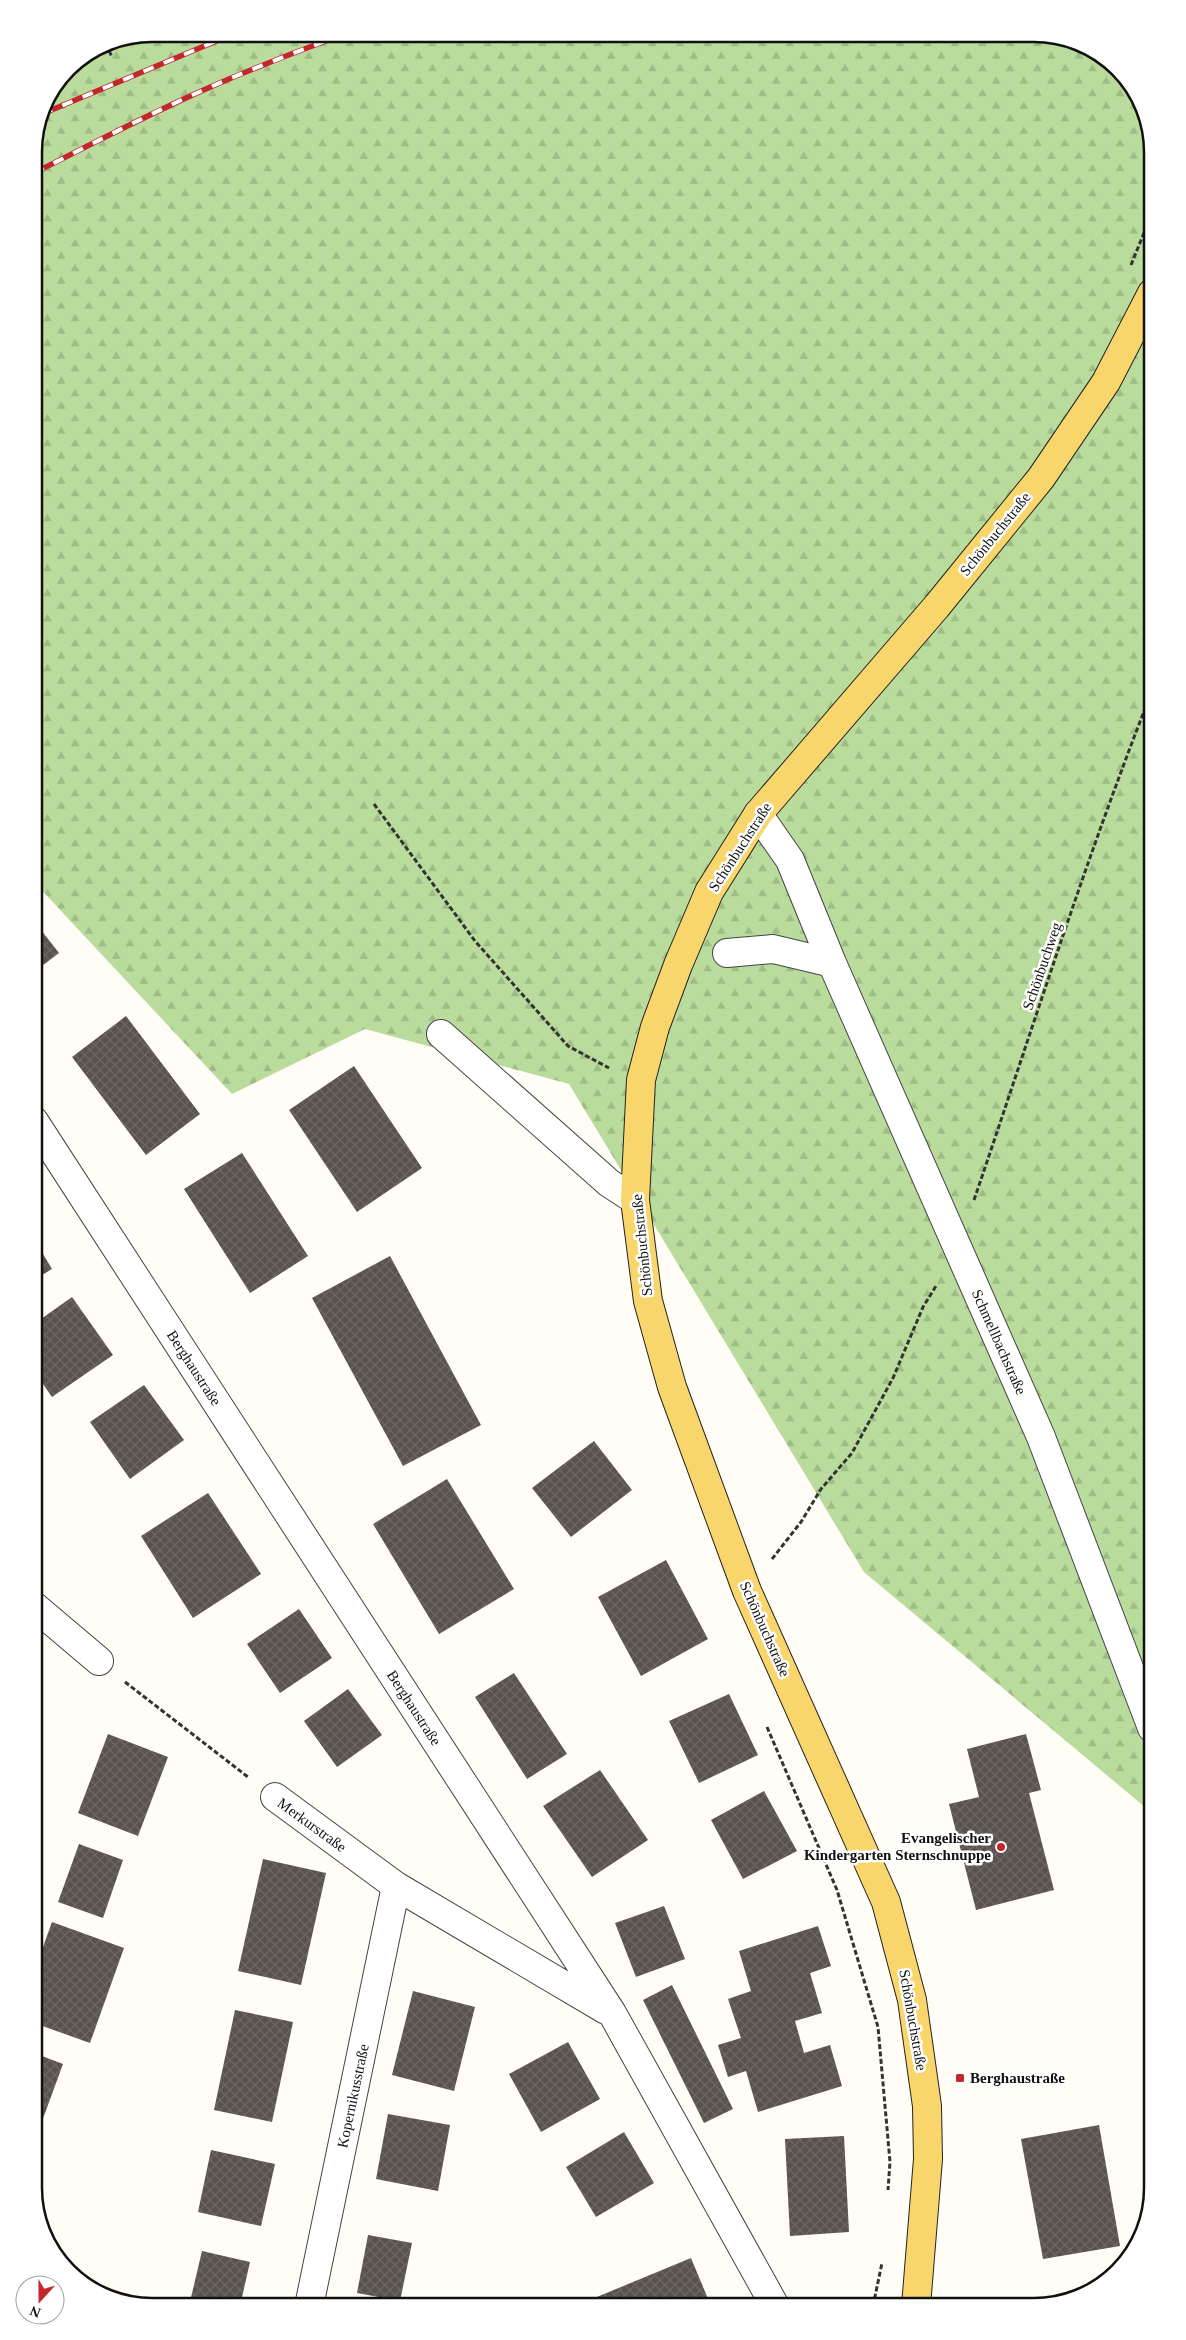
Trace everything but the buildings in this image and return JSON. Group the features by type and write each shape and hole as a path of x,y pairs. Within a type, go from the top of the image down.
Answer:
{"main road":[{"name":"Schönbuchstraße","path":"917,2298 928,2159 927,2106 912,2000 886,1902 747,1592 672,1387 648,1301 635,1200 641,1080 654,1027 709,892 758,814 937,606 1041,478 1106,382 1144,308"}],"street":[{"name":"Schmellbachstraße","path":"758,814 790,860 832,963 1041,1437 1144,1707"},
{"path":"727,953 773,949 832,963"},
{"path":"441,1034 609,1183 635,1200"},
{"name":"Berghaustraße","path":"43,1134 612,2013 745,2248 771,2298"},
{"path":"42,1617 99,1662"},
{"name":"Merkurstraße","path":"275,1798 396,1886 612,2013"},
{"name":"Kopernikusstraße","path":"311,2297 396,1886"}],"path":[{"path":"109,51 112,57"},
{"path":"1127,273 1144,233"},
{"name":"Schönbuchweg","path":"801,1522 821,1489 852,1453 893,1378 923,1307 958,1249 1065,932 1144,711"},
{"path":"374,804 475,941 568,1046 616,1071 641,1080"},
{"name":"Merkurstraße","path":"99,1662 275,1798"},
{"path":"767,1726 837,1890 878,2027 890,2162 888,2192"},
{"path":"875,2298 883,2260"}],"green space":[{"path":"153,42 1048,43 1076,51 1100,65 1121,86 1135,110 1140,124 1144,153 1144,1806 864,1572 569,1084 365,1029 232,1094 43,891 43,138 48,117 65,86 91,61 110,51 138,43"}],"railway":[{"path":"51,110 214,42"},
{"path":"43,168 179,101 272,61 323,42"}],"place":[{"name":"Evangelischer Kindergarten Sternschnuppe","path":"1001,1847"},
{"name":"Berghaustraße","path":"960,2078"}]}
